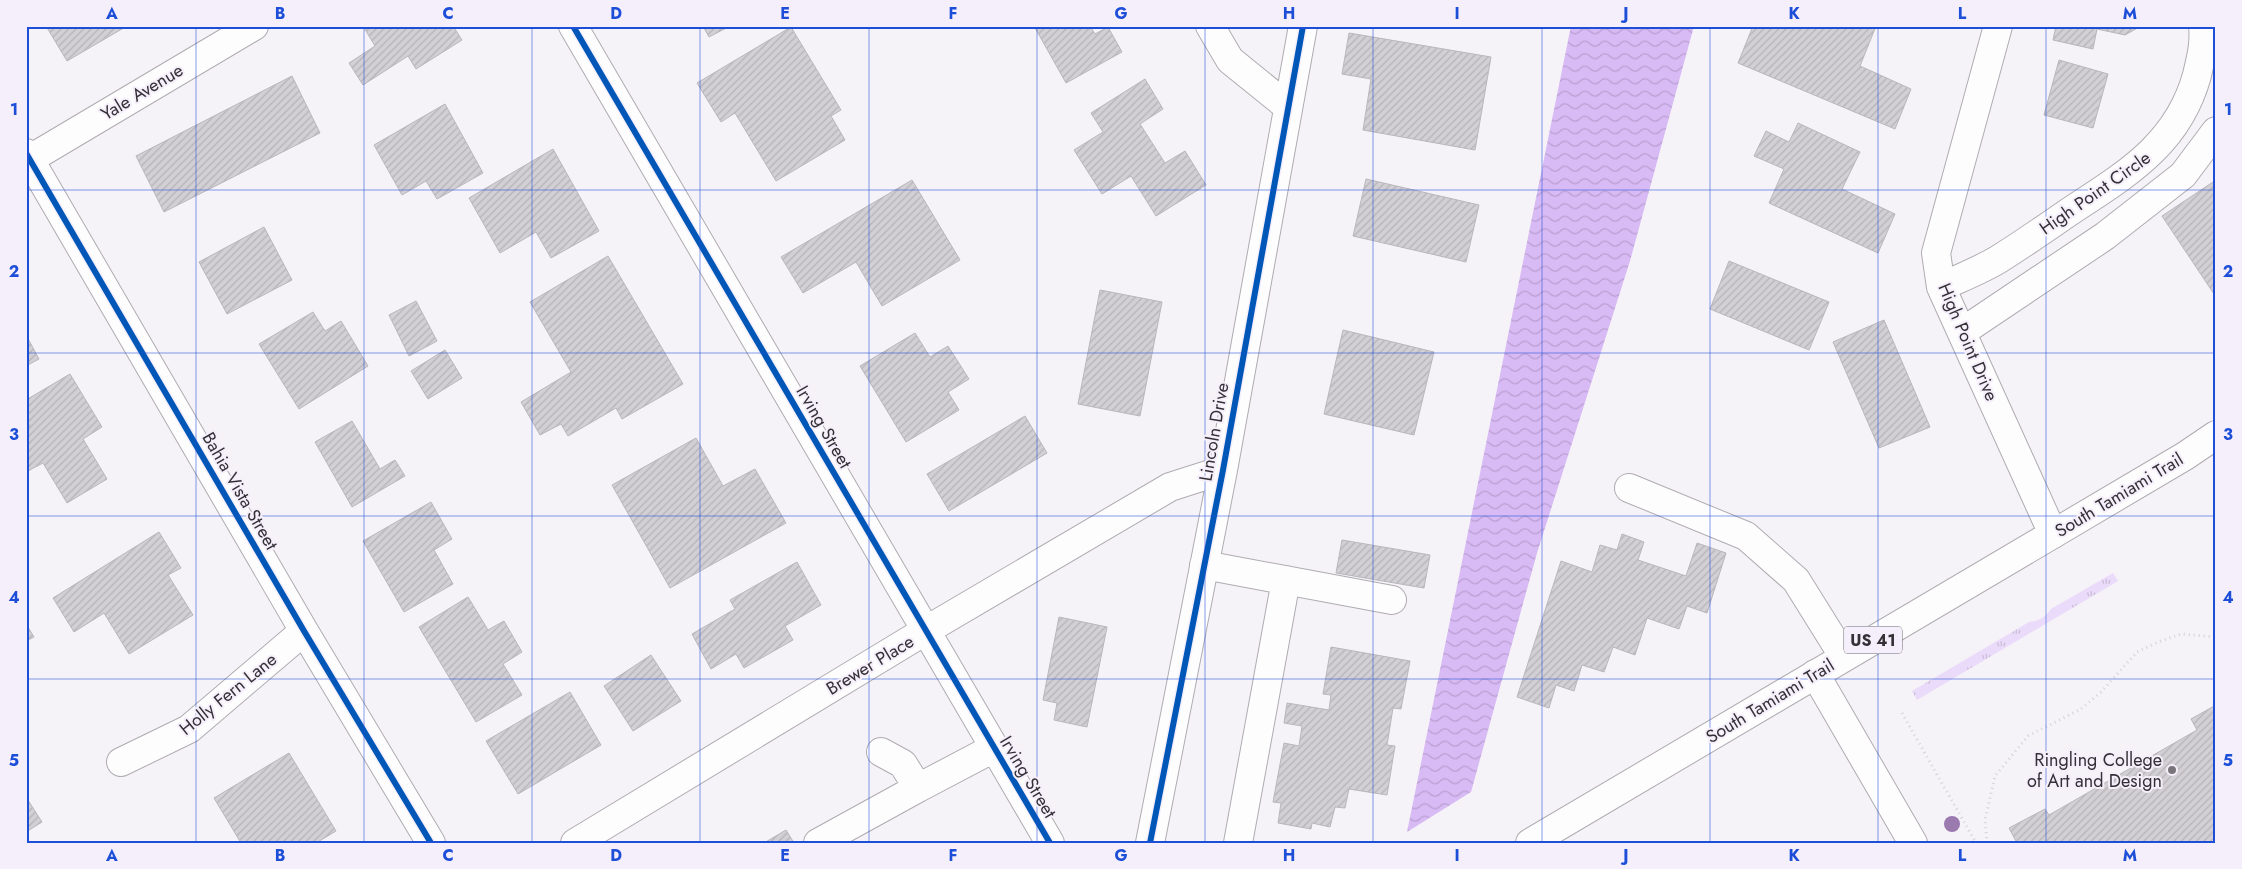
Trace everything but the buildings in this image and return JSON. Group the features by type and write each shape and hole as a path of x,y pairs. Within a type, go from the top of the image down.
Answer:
{"street":[{"name":"Yale Avenue","path":"28,156 254,26"},
{"name":"Irving Street","path":"573,26 1050,843"},
{"path":"1210,26 1230,60 1288,107"},
{"name":"Lincoln Drive","path":"1150,843 1223,470 1303,26"},
{"name":"High Point Drive","path":"1998,26 1936,253 1941,287 2052,534"},
{"name":"High Point Circle","path":"1941,287 1998,260 2125,175 2153,152 2166,138 2184,110 2193,91 2203,51 2203,26"},
{"path":"1962,332 2105,236 2183,175 2216,131"},
{"name":"Bahia Vista Street","path":"28,156 304,631 431,843"},
{"name":"South Tamiami Trail","path":"1530,843 2185,456 2216,435"},
{"name":"Brewer Place","path":"575,843 925,631 1170,487 1223,470"},
{"path":"1629,488 1746,536 1796,580 1844,657"},
{"path":"1204,565 1392,600"},
{"path":"1238,843 1286,580"},
{"name":"Holly Fern Lane","path":"121,762 189,730 304,631"},
{"path":"1815,674 1913,843"},
{"path":"818,843 994,748"},
{"path":"881,752 903,764 918,788"}],"path":[{"path":"1987,843 1985,820 1995,776 2028,736 2082,709 2101,692 2138,652 2158,642 2181,634 2216,637"},
{"path":"1902,713 1976,843"}],"green space":[{"path":"2113,573 2118,581 1917,700 1912,691 2029,622 2042,618 2051,609"}],"water":[{"path":"1571,26 1694,26 1630,261 1537,553 1471,792 1407,832"}],"cycle path":[{"path":"573,26 1050,843"},
{"path":"1150,843 1223,470 1303,26"},
{"path":"26,153 304,631 431,843"}],"place":[{"name":"Ringling College of Art and Design","path":"2172,770"}]}
